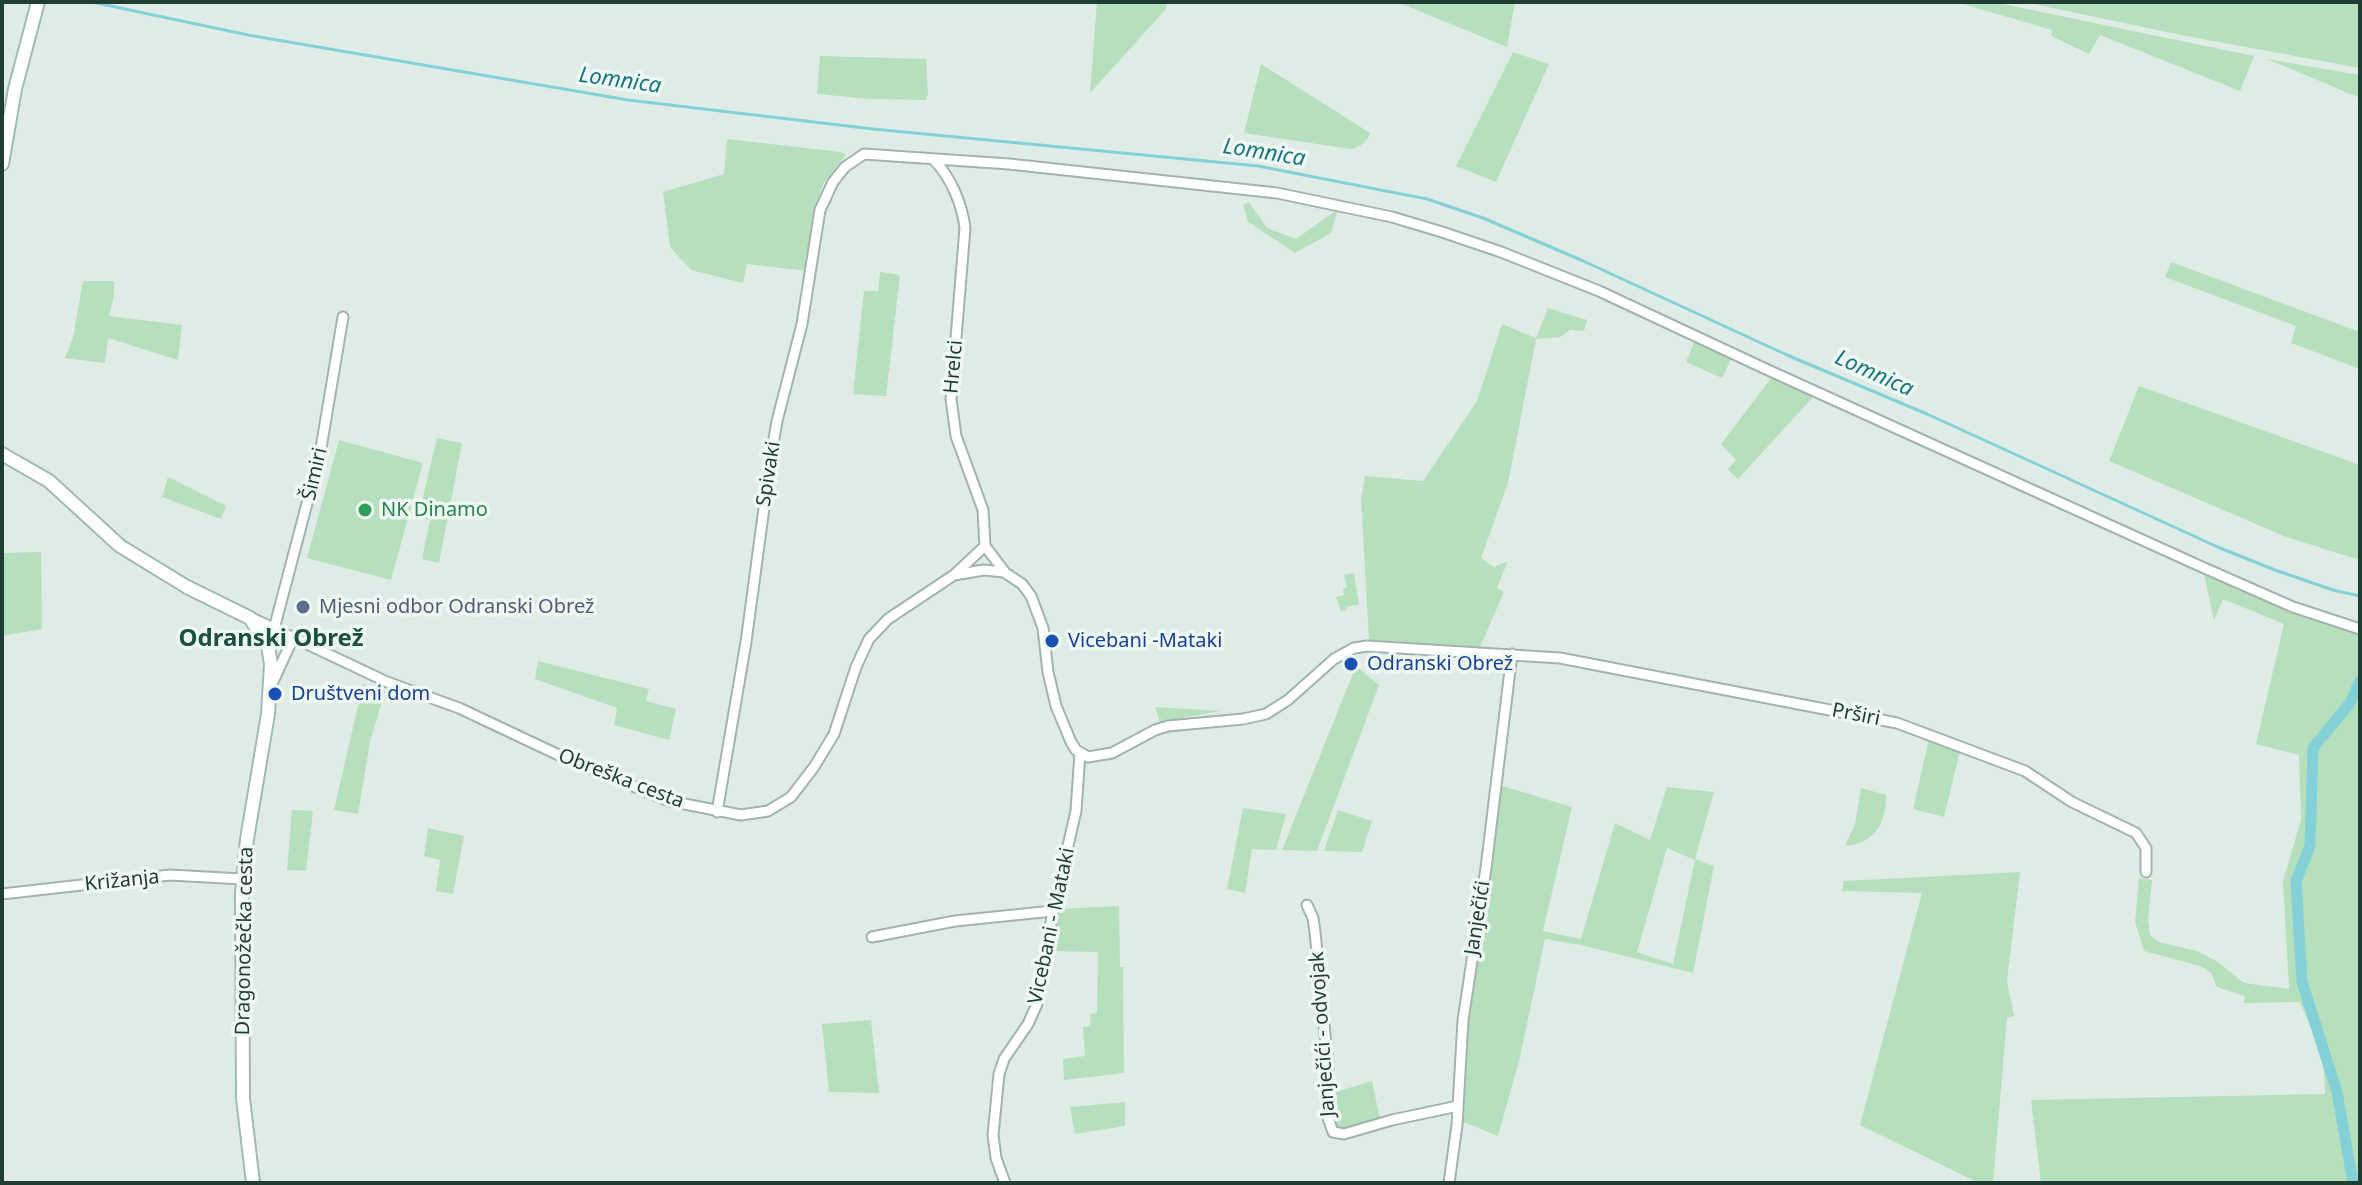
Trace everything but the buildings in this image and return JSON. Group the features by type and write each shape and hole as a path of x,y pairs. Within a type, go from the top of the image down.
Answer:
{"main road":[{"path":"2,164 15,89 36,11"},
{"name":"Obreška cesta","path":"2,454 49,481 120,546 187,587 244,614"},
{"name":"Dragonožečka cesta","path":"244,614 257,626 268,646 271,664 242,879 243,1098 253,1183"}],"street":[{"name":"Spivaki","path":"717,812 746,642 771,456 802,324 820,210 833,182 845,167 864,154 933,159"},
{"name":"Hrelci","path":"933,159 951,186 964,218 951,410 956,436 983,510 985,546"},
{"path":"933,159 1009,164 1277,193 1392,217 1442,232 1599,291 2293,607 2360,629"},
{"name":"Šimiri","path":"274,629 320,454 343,317"},
{"path":"954,575 985,546 1004,572 1022,584 1039,610 1056,706 1071,742 1080,753 1093,757 1112,753 1168,726 1266,714 1288,700 1334,659 1354,648 1367,646 1512,654"},
{"name":"Obreška cesta","path":"244,614 387,682 459,708 565,758 669,801 717,812 754,814 780,806 814,767 834,734 856,667 869,639 888,619 954,575 984,570 1004,572"},
{"path":"270,687 293,638"},
{"name":"Prširi","path":"1512,654 1595,664 1897,723 2025,771 2072,802 2136,833 2146,848 2146,872"},
{"name":"Janječići","path":"1449,1183 1467,984 1486,868 1512,654"},
{"name":"Vicebani - Mataki","path":"1005,1183 996,1158 993,1135 999,1074 1007,1053 1035,1011 1053,911 1076,811 1080,753"},
{"name":"Križanja","path":"2,894 170,875 242,879"},
{"name":"Janječići - odvojak","path":"1307,905 1315,932 1328,1065 1328,1118 1333,1132 1344,1134 1458,1106"},
{"path":"872,937 955,921 1053,911"}],"green space":[{"path":"1097,2 1167,2 1166,9 1090,93"},
{"path":"1397,2 1515,2 1507,47"},
{"path":"1956,2 1993,2 2254,56 2240,91 2100,35 2089,54 2051,36 2052,30"},
{"path":"2024,2 2360,2 2360,68 2181,35"},
{"path":"1513,52 1549,64 1496,182 1456,166"},
{"path":"820,56 926,59 926,100 817,94"},
{"path":"2267,59 2360,75 2360,98"},
{"path":"1261,64 1370,133 1367,139 1360,146 1350,149 1244,133"},
{"path":"727,139 846,155 823,184 817,202 808,271 747,264 743,283 691,270 670,247 663,192 724,174"},
{"path":"1249,202 1267,228 1296,239 1338,209 1331,233 1295,253 1248,222 1243,205"},
{"path":"2171,262 2360,332 2360,369 2291,343 2296,326 2165,277"},
{"path":"880,272 900,275 886,396 853,394 864,291 878,291"},
{"path":"83,281 114,281 109,316 182,325 178,360 108,338 105,363 65,358 73,338"},
{"path":"1548,308 1587,320 1584,331 1570,330 1560,337 1536,339 1508,483 1481,558 1494,567 1508,561 1497,588 1504,592 1480,647 1369,640 1361,498 1365,476 1423,481 1477,401 1502,324 1536,338"},
{"path":"1695,340 1732,357 1722,378 1686,362"},
{"path":"1772,377 1814,396 1738,479 1728,469 1736,460 1721,444"},
{"path":"2139,386 2360,465 2360,560 2286,537 2109,461"},
{"path":"437,438 462,443 439,563 422,559 430,520 418,518"},
{"name":"NK Dinamo","path":"339,440 423,463 391,580 307,558"},
{"path":"168,477 226,506 221,519 162,497"},
{"path":"41,552 42,629 2,636 2,553"},
{"path":"1354,573 1359,604 1341,611 1336,597 1344,595 1343,588 1347,587 1344,575"},
{"path":"2204,574 2360,635 2360,1183 2041,1183 2031,1100 2325,1094 2323,1057 2300,1002 2244,1003 2245,996 2217,987 2211,973 2200,966 2144,951 2135,922 2139,878 2152,880 2148,920 2150,935 2159,942 2197,951 2218,962 2244,983 2289,989 2283,881 2301,820 2299,755 2256,744 2284,624 2223,599 2214,620"},
{"path":"538,661 649,689 646,701 676,709 669,740 614,725 617,708 535,679"},
{"path":"1356,666 1379,685 1317,851 1282,850"},
{"path":"363,684 385,691 370,742 358,814 334,810"},
{"path":"1155,707 1220,711 1160,722"},
{"path":"1929,739 1960,751 1944,817 1913,809"},
{"path":"1499,785 1572,807 1543,931 1581,939 1615,823 1650,840 1667,787 1714,792 1695,859 1714,866 1693,973 1545,939 1520,1057 1498,1136 1461,1121 1466,1023","holes":["1667,848 1695,860 1673,964 1637,952"]},
{"path":"1861,788 1886,795 1884,815 1871,836 1845,846 1855,824"},
{"path":"1243,808 1286,814 1276,850 1252,849 1245,893 1227,889"},
{"path":"292,810 313,811 306,871 287,870"},
{"path":"1338,810 1372,821 1362,852 1324,851"},
{"path":"428,828 464,836 453,894 436,891 440,860 424,856"},
{"path":"2020,872 2007,981 2014,1016 2007,1018 1993,1183 1979,1183 1860,1125 1922,893 1842,891 1844,881"},
{"path":"1119,906 1124,1073 1064,1080 1063,1059 1085,1056 1083,1027 1090,1026 1090,1014 1097,1013 1098,952 1050,951 1058,909"},
{"path":"871,1020 879,1093 829,1092 822,1024"},
{"path":"1372,1081 1380,1120 1336,1130 1332,1119 1332,1093"},
{"path":"1125,1102 1125,1126 1075,1134 1070,1107"}],"waterway":[{"name":"Lomnica","path":"92,2 248,35 628,100 873,129 1258,166 1427,199 1483,218 1581,260 2220,548 2333,590 2360,596"},
{"path":"2353,1183 2337,1092 2302,982 2296,881 2310,846 2313,748 2350,703 2360,681"}],"place":[{"name":"NK Dinamo","path":"365,510"},
{"name":"Mjesni odbor Odranski Obrež","path":"303,607"},
{"name":"Vicebani -Mataki","path":"1052,641"},
{"name":"Odranski Obrež","path":"1351,664"},
{"name":"Društveni dom","path":"275,694"}],"district":[{"name":"Odranski Obrež","path":"271,639"}]}
